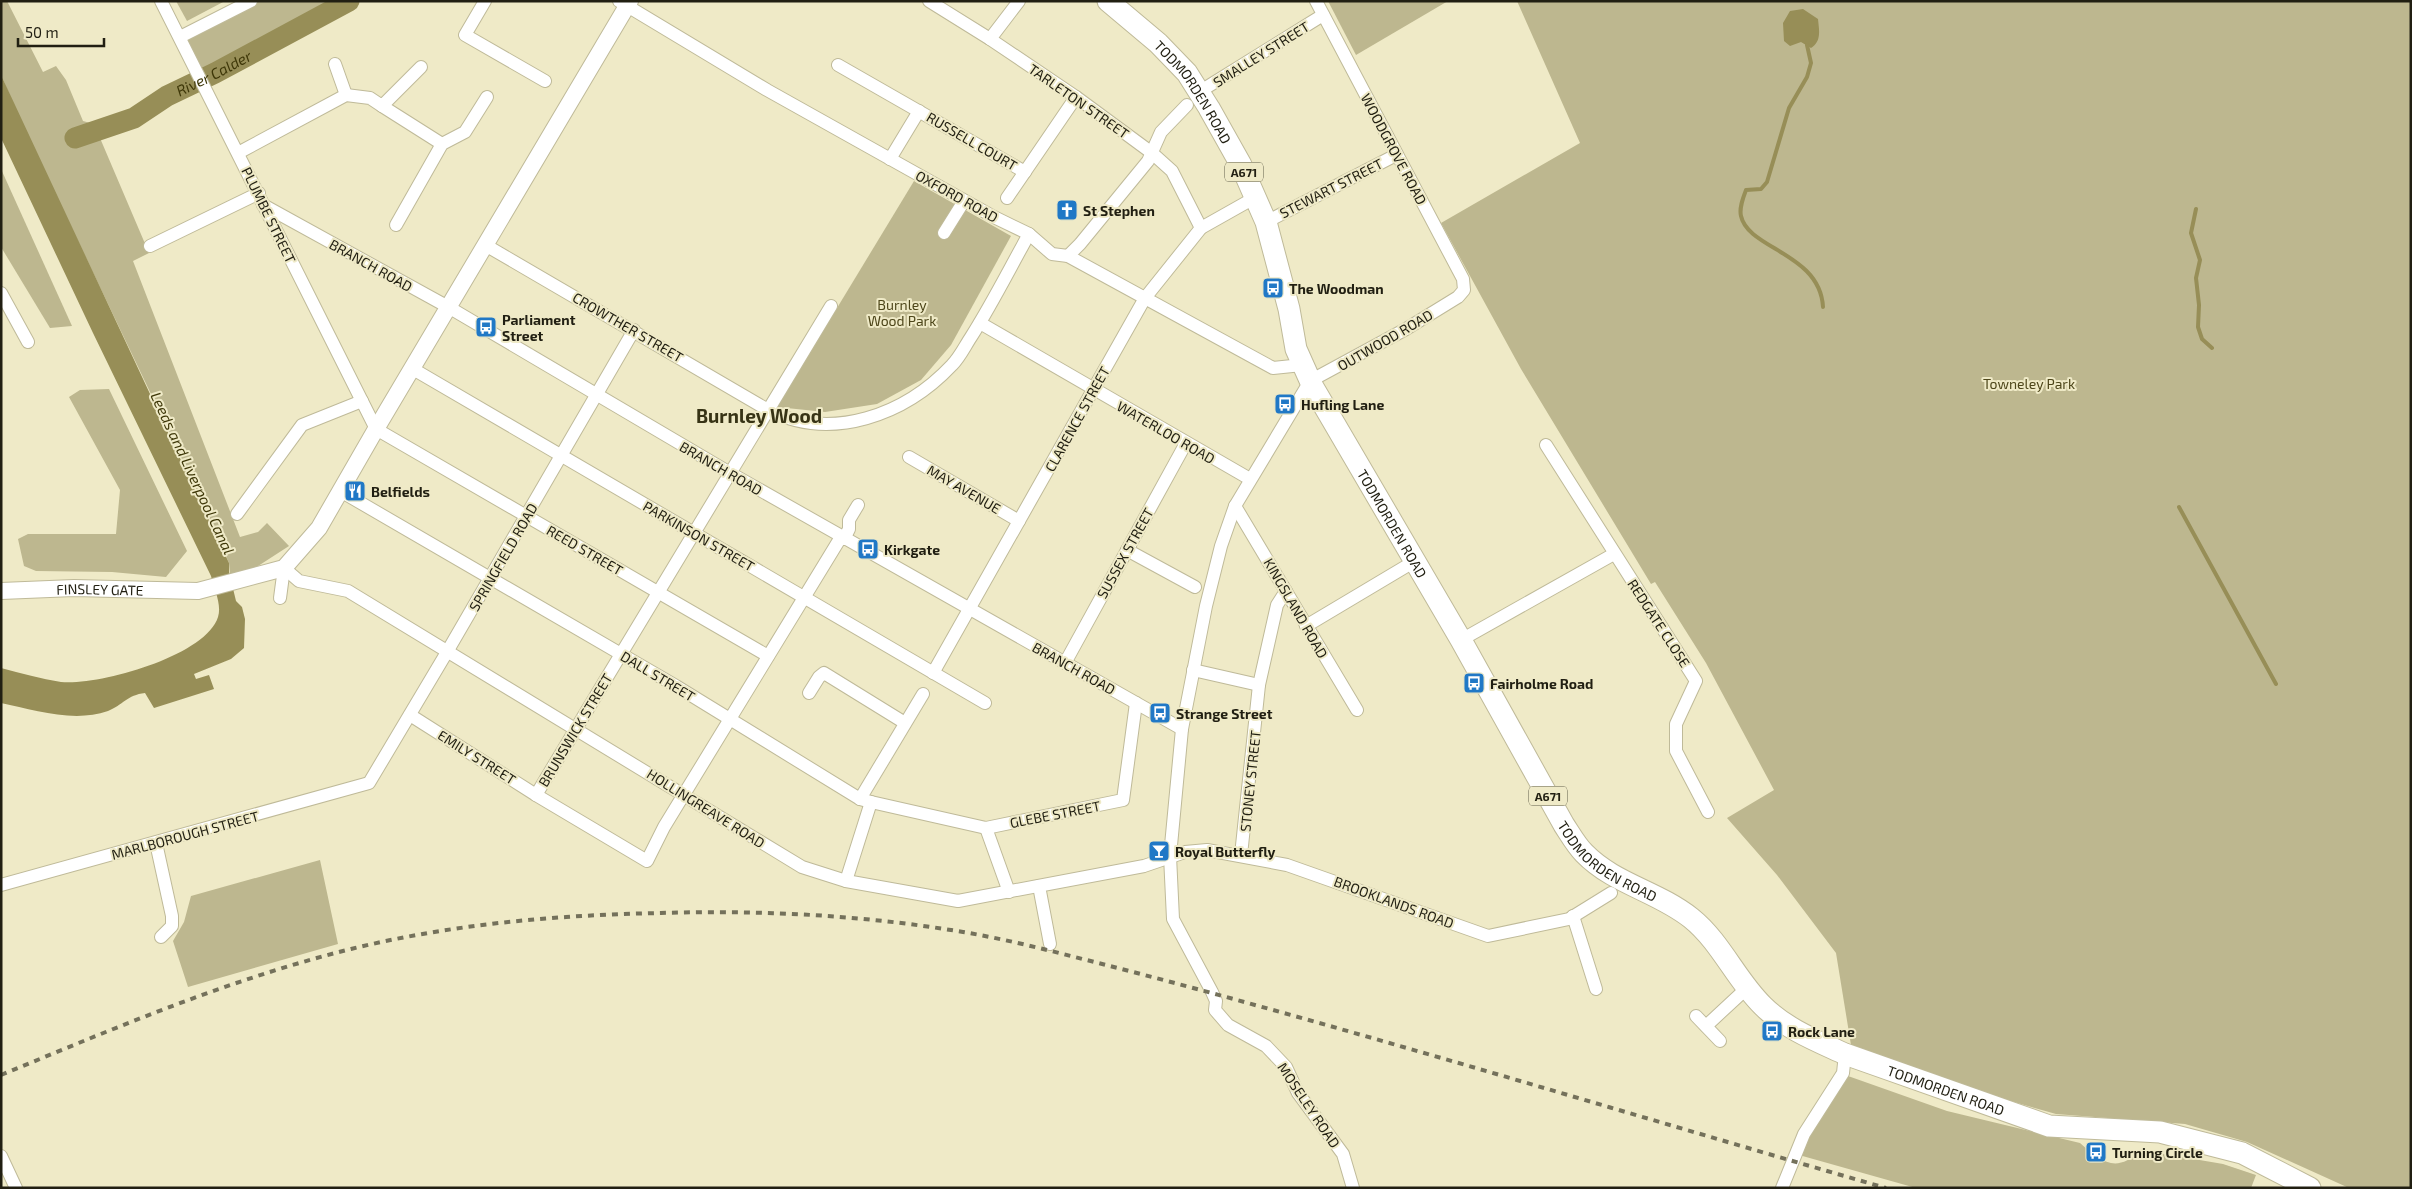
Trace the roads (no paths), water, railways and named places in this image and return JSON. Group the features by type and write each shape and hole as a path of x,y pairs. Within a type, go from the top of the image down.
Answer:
{"highway":[{"name":"TODMORDEN ROAD","path":"1108,1 1173,57 1193,99 1241,165 1266,222 1306,373 1461,640 1564,825 1582,852 1599,867 1619,880 1672,904 1693,920 1707,934 1763,1006 1781,1021 1845,1054 2049,1126 2160,1132 2242,1153 2310,1188"}],"street":[{"name":"PLUMBE STREET","path":"161,1 376,430"},
{"path":"180,37 251,1"},
{"path":"485,1 466,35 544,81"},
{"name":"TARLETON STREET","path":"929,1 990,39 1076,97 1152,153 1172,171 1201,228"},
{"path":"990,39 1019,1"},
{"name":"WOODGROVE ROAD","path":"1316,1 1463,279 1464,290 1458,297"},
{"path":"280,598 284,568 319,528 342,492 376,430 450,308 625,3"},
{"name":"OXFORD ROAD","path":"625,3 767,90 964,201 1029,234 1052,254 1068,256 1273,368 1306,373"},
{"name":"SMALLEY STREET","path":"1068,256 1080,244 1152,153 1161,132 1193,99 1323,15"},
{"path":"335,64 346,96"},
{"name":"RUSSELL COURT","path":"838,66 1025,172"},
{"path":"382,106 421,67"},
{"path":"238,153 346,96 370,98 442,144"},
{"path":"396,225 442,144 465,132 487,97"},
{"path":"1007,198 1076,97"},
{"name":"RUSSELL COURT","path":"890,159 919,111"},
{"name":"STEWART STREET","path":"1266,222 1396,155"},
{"name":"CLARENCE STREET","path":"933,673 1145,298 1201,228 1256,197"},
{"path":"150,246 261,199"},
{"name":"BRANCH ROAD","path":"261,199 842,538 1182,729"},
{"path":"944,233 964,201"},
{"name":"CROWTHER STREET","path":"486,246 785,419 830,425 865,420 888,412 925,390 953,364 980,323 1029,234"},
{"path":"1,293 28,342"},
{"name":"OUTWOOD ROAD","path":"1306,373 1406,330 1458,297"},
{"name":"BRUNSWICK STREET","path":"536,794 831,306"},
{"name":"WATERLOO ROAD","path":"980,323 1250,479"},
{"name":"SPRINGFIELD ROAD","path":"369,783 598,395 634,330"},
{"name":"PARKINSON STREET","path":"413,369 985,704"},
{"path":"1170,856 1182,729 1193,670 1221,546 1235,506 1306,373"},
{"path":"237,514 302,425 362,400"},
{"name":"REED STREET","path":"376,430 768,656"},
{"name":"SUSSEX STREET","path":"1065,663 1186,443"},
{"name":"REDGATE CLOSE","path":"1546,445 1696,681 1676,724 1676,751 1708,812"},
{"name":"MAY AVENUE","path":"909,458 1019,521"},
{"name":"DALL STREET","path":"342,492 866,800 986,828"},
{"path":"684,794 804,597 849,529 848,520 858,505"},
{"name":"KINGSLAND ROAD","path":"1235,506 1357,710"},
{"path":"1127,550 1195,587"},
{"path":"1461,640 1614,554"},
{"path":"1306,626 1415,561"},
{"name":"FINSLEY GATE","path":"1,591 74,588 198,591 284,568"},
{"name":"HOLLINGREAVE ROAD","path":"284,568 299,580 348,591 802,867 846,881 958,902 1144,866 1170,856"},
{"name":"STONEY STREET","path":"1241,855 1259,685 1277,605 1286,591"},
{"path":"1193,670 1259,685"},
{"path":"809,693 819,677 824,673 905,723"},
{"path":"846,881 866,800 905,723 923,694"},
{"name":"GLEBE STREET","path":"986,828 1123,800 1136,703"},
{"name":"EMILY STREET","path":"410,714 536,794 647,860 684,794"},
{"name":"MARLBOROUGH STREET","path":"1,885 369,783"},
{"path":"986,828 1008,892"},
{"path":"156,843 172,916 172,926 161,937"},
{"name":"BROOKLANDS ROAD","path":"1170,856 1207,850 1286,865 1319,875 1406,909 1488,936 1573,916 1611,893"},
{"name":"MOSELEY ROAD","path":"1170,856 1173,919 1212,992 1216,1001 1215,1010 1228,1025 1266,1046 1286,1067 1298,1093 1343,1154 1353,1188"},
{"path":"1039,886 1050,944"},
{"path":"1573,916 1596,989"},
{"path":"1706,1026 1748,988"},
{"path":"1696,1016 1720,1041"},
{"path":"1782,1188 1804,1134 1843,1072 1845,1054"},
{"path":"1,1156 16,1188"}],"waterway":[{"name":"River Calder","path":"75,138 134,118 167,96 215,73 349,1"},
{"path":"1807,45 1811,63 1807,77 1789,108 1767,182 1761,189 1746,190 1741,216 1746,227 1756,237 1798,263 1810,275 1819,289 1823,307"},
{"path":"2196,209 2191,233 2200,260 2196,278 2199,305 2198,327 2202,339 2212,348"},
{"path":"2179,507 2276,684"}],"railway":[{"path":"1,1075 130,1022 217,990 306,961 389,940 505,922 583,916 699,912 812,915 887,921 963,932 1071,956 1351,1032 1886,1188"}],"place":[{"name":"St Stephen","path":"1067,210"},
{"name":"The Woodman","path":"1273,288"},
{"name":"Parliament Street","path":"486,327"},
{"name":"Hufling Lane","path":"1285,404"},
{"name":"Belfields","path":"355,491"},
{"name":"Kirkgate","path":"868,549"},
{"name":"Fairholme Road","path":"1474,683"},
{"name":"Strange Street","path":"1160,713"},
{"name":"Royal Butterfly","path":"1159,851"},
{"name":"Rock Lane","path":"1772,1031"},
{"name":"Turning Circle","path":"2096,1152"}],"district":[{"name":"Burnley Wood","path":"759,415"}],"park label":[{"name":"Burnley Wood Park","path":"902,312"},
{"name":"Towneley Park","path":"2029,383"}],"water label":[{"name":"Leeds and Liverpool Canal","path":"193,473"}]}
